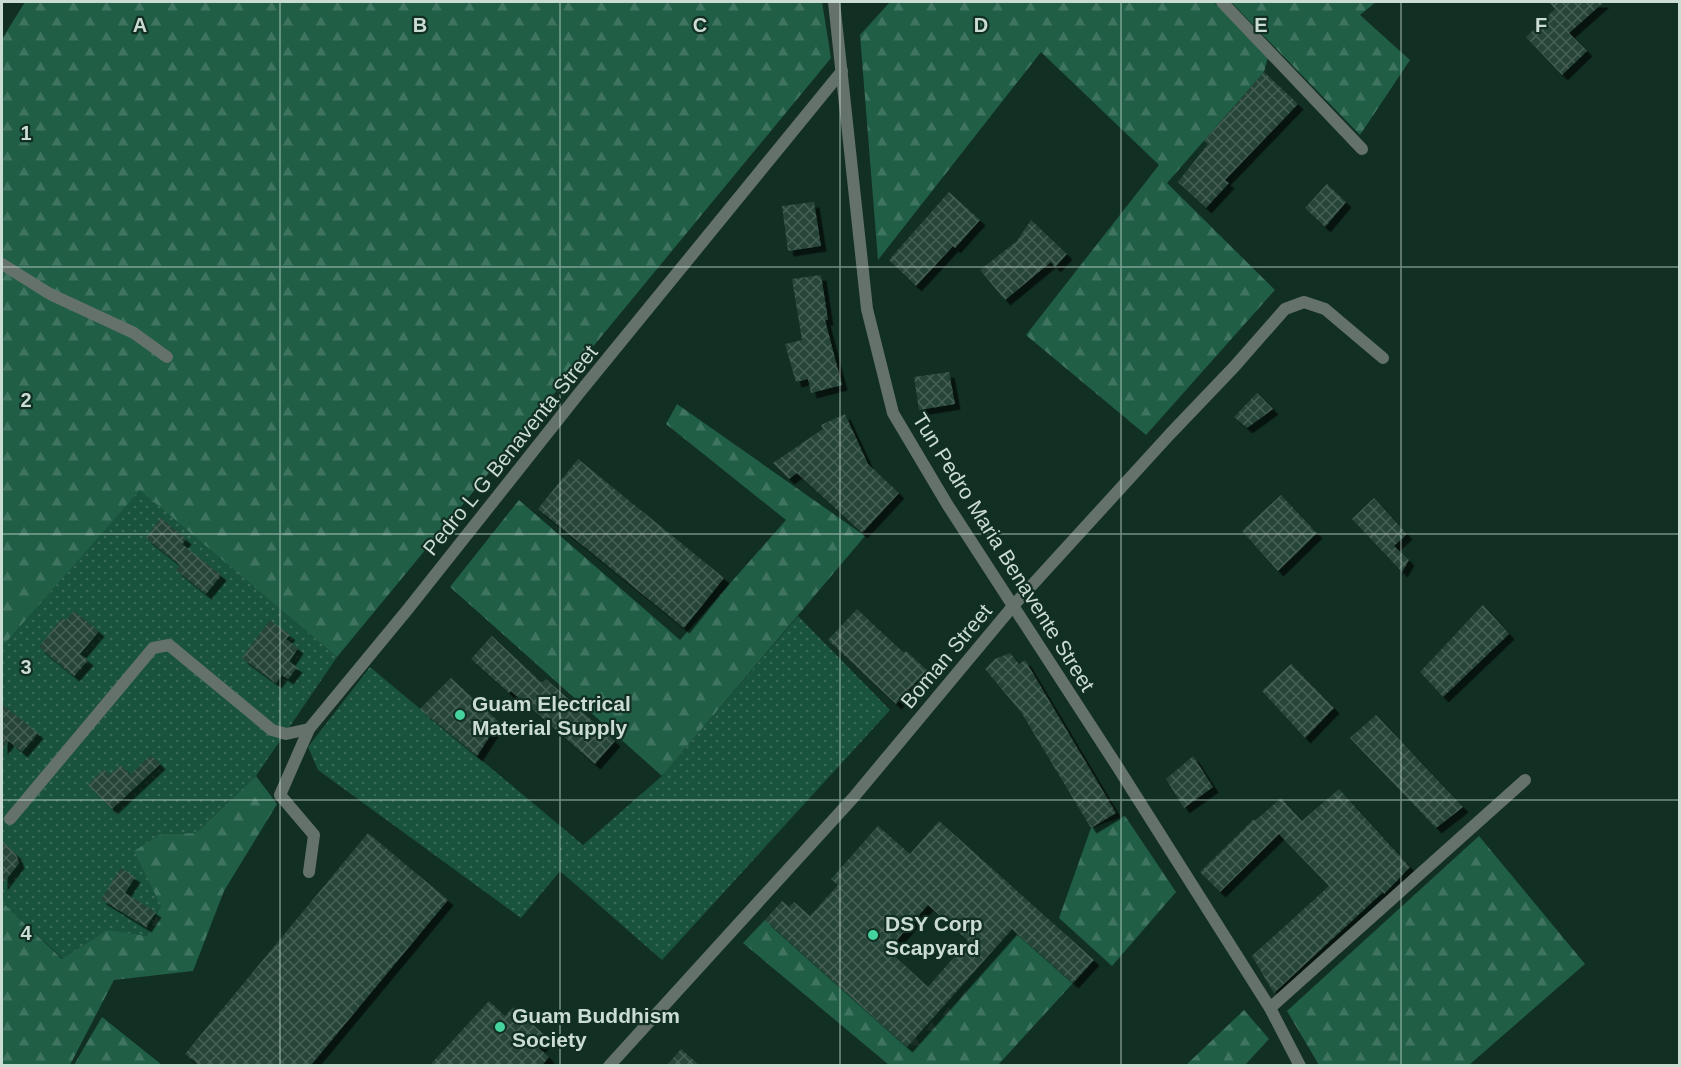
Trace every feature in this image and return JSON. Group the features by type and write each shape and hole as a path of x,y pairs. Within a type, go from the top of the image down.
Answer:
{"street":[{"name":"Tun Pedro Maria Benavente Street","path":"834,2 867,309 893,413 947,504 1270,1008 1300,1065"},
{"path":"1222,2 1362,149"},
{"name":"Pedro L G Benaventa Street","path":"309,872 314,835 280,795 309,729 842,70"},
{"path":"2,264 50,294 134,333 166,357"},
{"name":"Boman Street","path":"609,1065 853,798 1013,606 1285,309 1304,302 1325,309 1383,358"},
{"path":"10,819 153,648 169,645 272,730 286,734 309,729"},
{"path":"1270,1008 1525,780"}],"green space":[{"path":"25,2 822,2 831,58 337,657 140,490 2,647 2,39"},
{"path":"890,2 1214,2 1268,57 1264,72 1167,183 1275,290 1146,435 1026,335 1159,165 1041,52 878,260 860,35"},
{"path":"1231,2 1376,2 1360,15 1410,60 1360,135"},
{"path":"677,404 865,536 662,776 450,587 519,500 680,640 786,520 666,424"},
{"path":"140,489 337,657 256,776 196,833 161,834 161,906 147,936 108,931 63,959 2,902 2,647"},
{"path":"798,616 890,710 662,960 560,871 521,918 318,770 308,747 370,667 583,845 662,776"},
{"path":"256,776 277,804 224,891 193,971 114,980 70,1065 2,1065 2,902 62,959 108,930 147,936 161,906 134,851 161,834 196,833"},
{"path":"1125,816 1176,892 1112,966 1059,918 1091,828"},
{"path":"1479,836 1585,964 1469,1065 1319,1065 1287,1011"},
{"path":"765,920 907,1047 1012,929 1073,983 998,1065 889,1065 743,943"},
{"path":"1244,1010 1269,1039 1245,1065 1186,1065"},
{"path":"102,1017 162,1065 74,1065"}],"building":[{"path":"1549,2 1604,2 1569,33 1587,51 1562,75 1526,37 1555,9"},
{"path":"1264,72 1298,104 1225,180 1229,183 1206,208 1178,182 1208,144 1204,141"},
{"path":"1327,184 1346,202 1325,227 1305,208"},
{"path":"949,192 980,220 916,286 889,260"},
{"path":"814,202 821,246 788,251 782,206"},
{"path":"1031,220 1067,254 1055,267 1051,262 1005,300 980,270 1017,241"},
{"path":"821,275 828,320 825,320 842,385 811,393 808,379 796,382 785,344 802,340 792,279"},
{"path":"949,372 955,404 919,410 914,377"},
{"path":"1257,393 1273,409 1247,428 1234,417"},
{"path":"845,414 868,464 899,493 862,533 797,473 789,479 773,463 823,429 821,425"},
{"path":"578,459 724,578 684,628 538,509"},
{"path":"1281,495 1317,533 1278,571 1242,531"},
{"path":"1374,498 1407,534 1394,546 1409,560 1402,572 1352,519"},
{"path":"161,518 186,539 182,544 221,575 206,594 176,570 180,565 146,538"},
{"path":"1483,605 1509,634 1443,697 1420,672"},
{"path":"857,609 904,653 906,651 927,670 896,704 828,640"},
{"path":"74,611 99,631 80,654 88,660 74,676 39,647 62,618 66,620"},
{"path":"270,620 290,635 286,639 298,648 289,662 297,667 288,679 282,675 276,683 242,658"},
{"path":"492,636 542,683 546,679 615,741 595,764 471,659"},
{"path":"1010,653 1019,664 1025,660 1116,813 1091,828 1021,712 985,669 995,659"},
{"path":"1291,664 1334,708 1305,738 1262,691"},
{"name":"Guam Electrical Material Supply","path":"451,678 499,722 477,756 420,709"},
{"path":"2,704 38,733 22,752 9,741 2,750"},
{"path":"1376,715 1463,807 1436,828 1350,738"},
{"path":"151,755 160,764 112,809 88,785 104,769 110,775 121,765 130,775"},
{"path":"1193,756 1213,787 1184,808 1166,779"},
{"path":"1339,789 1410,867 1384,894 1383,892 1274,993 1252,956 1329,886 1279,834 1220,892 1200,872 1254,819 1255,821 1281,798 1302,821"},
{"name":"DSY Corp Scapyard","path":"939,821 1094,960 1073,983 1012,929 907,1047 765,920 782,901 789,907 794,902 810,916 838,885 831,879 878,826 910,854","holes":["928,905 968,941 928,987 888,950"]},
{"path":"368,833 448,900 311,1065 199,1065 185,1054"},
{"path":"2,841 16,854 19,863 2,885"},
{"path":"121,868 135,877 125,893 156,912 146,927 101,899"},
{"name":"Guam Buddhism Society","path":"489,1001 505,1016 513,1007 548,1038 539,1048 549,1057 542,1065 430,1065"},
{"path":"681,1049 699,1065 667,1065"}],"place":[{"name":"Guam Electrical Material Supply","path":"460,715"},
{"name":"DSY Corp Scapyard","path":"873,935"},
{"name":"Guam Buddhism Society","path":"500,1027"}]}
